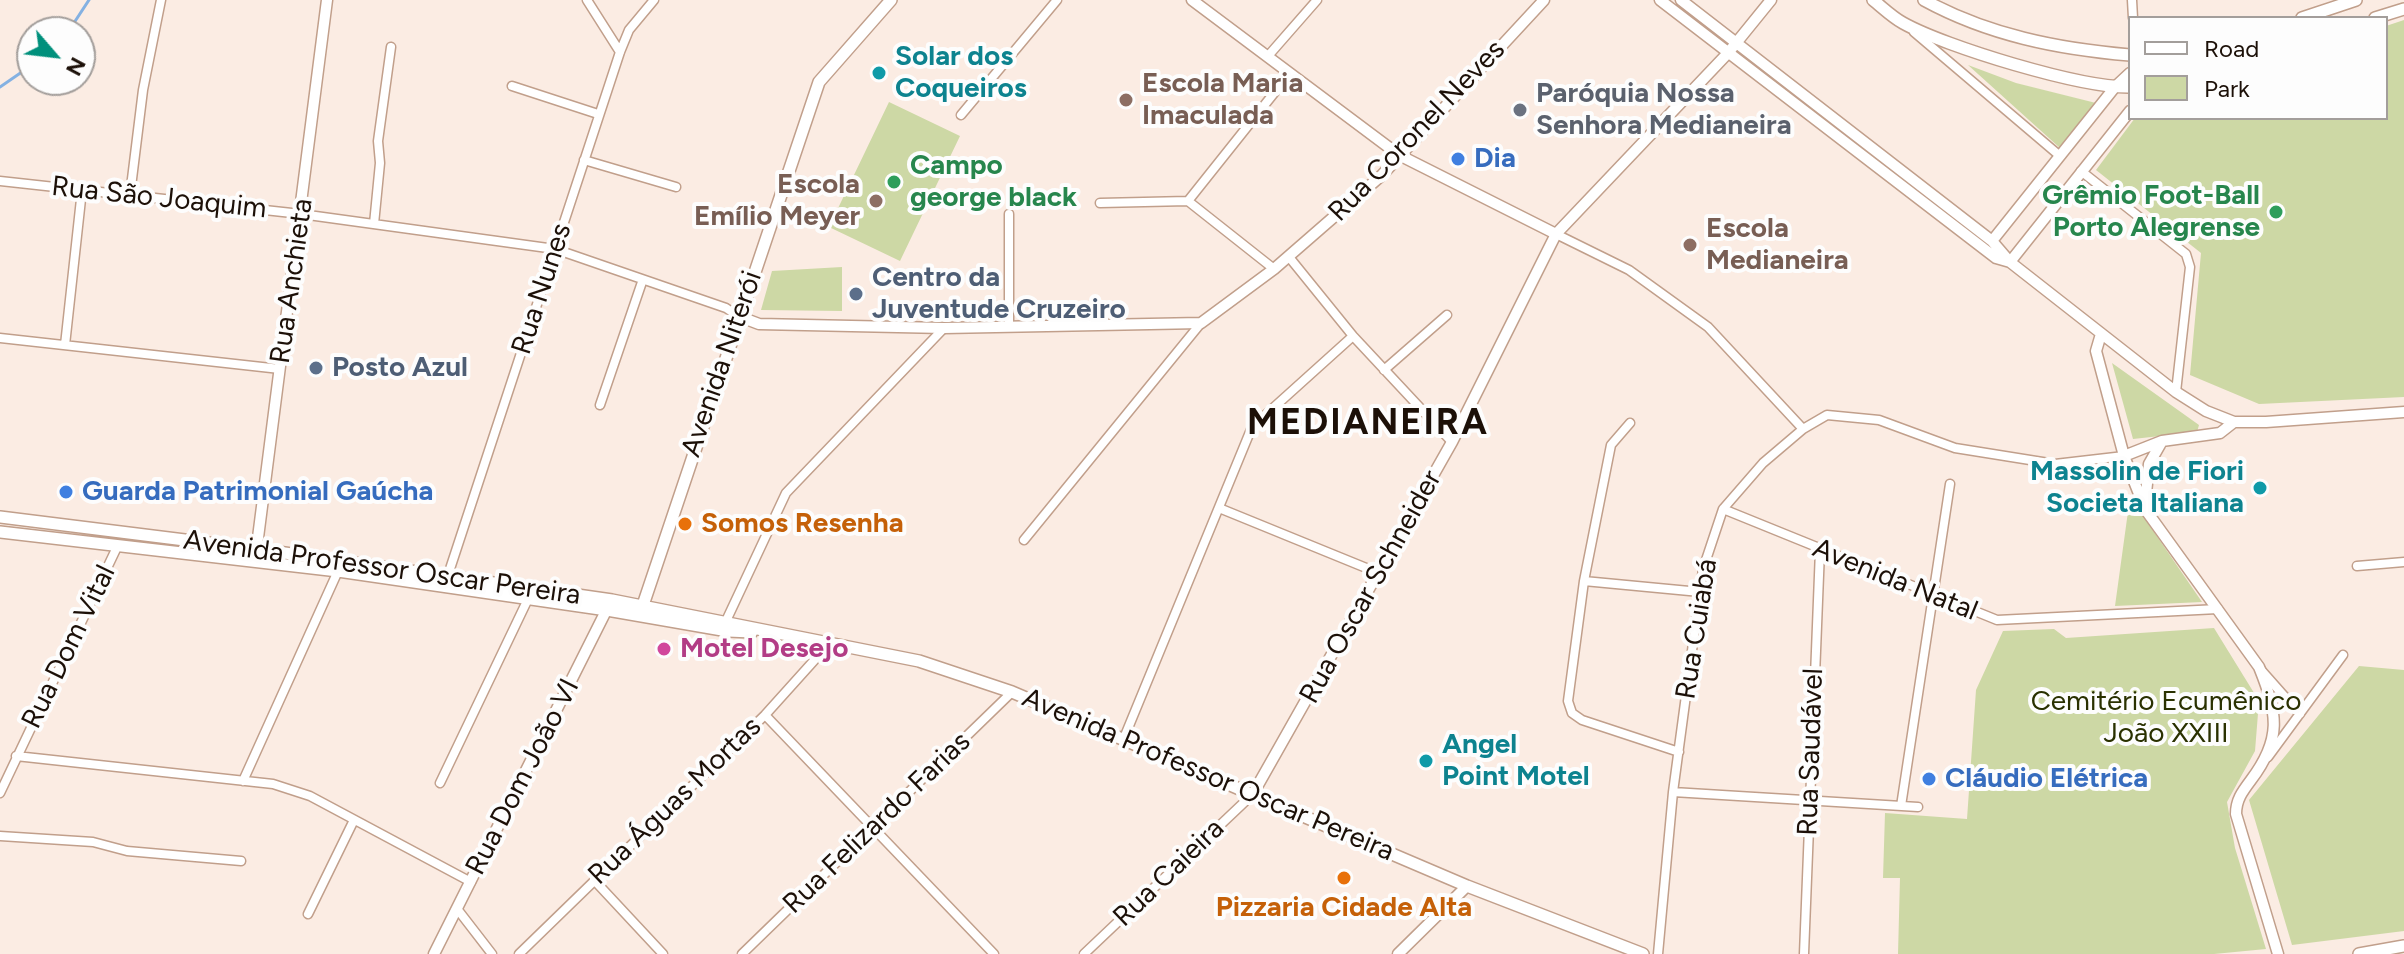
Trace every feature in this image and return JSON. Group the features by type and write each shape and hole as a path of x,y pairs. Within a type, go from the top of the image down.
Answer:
{"main road":[{"name":"Avenida Niterói","path":"641,610 819,82 891,0"},
{"path":"1873,0 1903,23 1986,55 2115,87 2128,87"},
{"path":"1924,0 1951,15 2058,48 2128,55"},
{"path":"2308,16 2356,0"},
{"path":"2381,16 2404,9"},
{"name":"Avenida Professor Oscar Pereira","path":"0,517 726,621 762,632 919,661 1012,692 1254,792 1467,886 1643,954"},
{"name":"Avenida Professor Oscar Pereira","path":"0,532 256,555 338,571 446,581 528,599 610,605"},
{"name":"Avenida Professor Oscar Pereira","path":"641,610 728,631 762,632"},
{"path":"2359,954 2404,946"}],"street":[{"path":"130,195 143,90 161,0"},
{"name":"Rua Anchieta","path":"256,555 327,0"},
{"path":"587,0 620,52"},
{"name":"Rua Nunes","path":"446,581 620,52 629,30 654,0"},
{"path":"961,115 1057,0"},
{"path":"1192,0 1399,155 1629,270 1708,327 1803,429"},
{"path":"1268,56 1317,0"},
{"name":"Rua Coronel Neves","path":"1201,323 1289,257 1382,175 1544,0"},
{"path":"1660,0 1983,249 2010,262"},
{"path":"1681,0 1992,241 2010,262 2101,334 2176,392 2206,411 2234,422 2404,412"},
{"name":"Rua Oscar Schneider","path":"1254,792 1381,574 1452,442 1556,234 1728,53 1771,0"},
{"path":"1903,23 2060,156"},
{"path":"374,224 380,163 378,141 391,47"},
{"path":"1188,201 1290,73"},
{"path":"1992,241 2128,75"},
{"path":"512,86 598,114"},
{"path":"2010,262 2128,113"},
{"path":"584,160 676,187"},
{"path":"2081,171 2186,254 2190,267 2176,392"},
{"name":"Rua São Joaquim","path":"0,181 301,214 555,249"},
{"path":"65,345 82,190"},
{"path":"1100,203 1188,201 1274,269"},
{"path":"1009,214 1009,327"},
{"path":"555,249 642,282 726,308 759,324 944,328 1201,323"},
{"path":"1289,257 1353,336 1452,442"},
{"path":"600,405 642,282"},
{"path":"1384,370 1447,315"},
{"path":"1024,540 1201,323"},
{"path":"726,621 786,493 944,328"},
{"path":"2101,334 2096,351 2124,456 2145,509 2259,667 2300,714"},
{"path":"1124,738 1252,427 1353,336"},
{"path":"0,338 280,369"},
{"name":"Rua Cuiabá","path":"1658,954 1673,792 1703,569 1723,509 1763,463 1803,429 1827,415 1854,415 1879,420 1955,448 2055,464 2124,456"},
{"path":"2124,456 2162,441 2220,433 2234,422"},
{"path":"1630,423 1611,445 1584,581 1568,701 1572,713 1582,720 1679,752"},
{"path":"2145,509 2149,464 2162,441"},
{"path":"1901,806 1950,484"},
{"path":"1219,508 1381,574"},
{"name":"Avenida Natal","path":"1723,509 1997,620 2218,609"},
{"name":"Rua Dom Vital","path":"0,793 118,545"},
{"name":"Rua Saudável","path":"1804,954 1820,550"},
{"path":"2357,566 2404,562"},
{"path":"243,781 338,571"},
{"path":"1584,581 1700,592"},
{"path":"440,783 528,599"},
{"name":"Rua Dom João VI","path":"434,954 610,605"},
{"name":"Rua Águas Mortas","path":"519,954 765,715 828,645"},
{"path":"2278,954 2236,814 2239,796 2343,655"},
{"path":"2259,667 2275,723 2268,757"},
{"name":"Rua Felizardo Farias","path":"742,954 1012,692"},
{"path":"765,715 994,954"},
{"path":"16,756 243,781 303,792 471,882"},
{"name":"Rua Caieira","path":"1084,954 1254,792"},
{"path":"1673,792 1918,807"},
{"path":"308,914 354,820"},
{"path":"0,836 93,842 127,851 241,861"},
{"path":"594,880 663,954"},
{"path":"1398,954 1467,886"},
{"path":"458,910 492,954"}],"green space":[{"name":"Grêmio Foot-Ball Porto Alegrense","path":"2404,20 2404,397 2259,404 2190,375 2201,253 2096,170 2134,120 2388,120 2388,25"},
{"path":"1968,65 2016,83 2096,103 2060,148"},
{"name":"Campo george black","path":"889,102 960,136 900,261 829,227"},
{"path":"842,267 842,311 761,310 772,271"},
{"path":"2112,363 2199,425 2197,432 2133,439"},
{"path":"2130,497 2202,602 2115,606"},
{"name":"Cemitério Ecumênico João XXIII","path":"2214,628 2259,701 2255,751 2227,802 2235,848 2266,949 2214,954 1898,954 1900,878 1883,878 1885,813 1967,819 1976,690 2003,631 2054,629 2066,638"},
{"path":"2359,666 2404,670 2404,931 2292,945 2249,800"}],"waterway":[{"path":"78,16 89,0"},
{"path":"0,87 16,76"}],"place":[{"name":"Solar dos Coqueiros","path":"879,73"},
{"name":"Escola Maria Imaculada","path":"1126,100"},
{"name":"Paróquia Nossa Senhora Medianeira","path":"1520,110"},
{"name":"Dia","path":"1458,159"},
{"name":"Campo george black","path":"894,182"},
{"name":"Escola Emílio Meyer","path":"876,201"},
{"name":"Grêmio Foot-Ball Porto Alegrense","path":"2276,212"},
{"name":"Escola Medianeira","path":"1690,245"},
{"name":"Centro da Juventude Cruzeiro","path":"856,294"},
{"name":"Posto Azul","path":"316,368"},
{"name":"Massolin de Fiori Societa Italiana","path":"2260,488"},
{"name":"Guarda Patrimonial Gaúcha","path":"66,492"},
{"name":"Somos Resenha","path":"685,524"},
{"name":"Motel Desejo","path":"664,649"},
{"name":"Angel Point Motel","path":"1426,761"},
{"name":"Cláudio Elétrica","path":"1929,779"},
{"name":"Pizzaria Cidade Alta","path":"1344,878"}],"district":[{"name":"MEDIANEIRA","path":"1368,423"}]}
